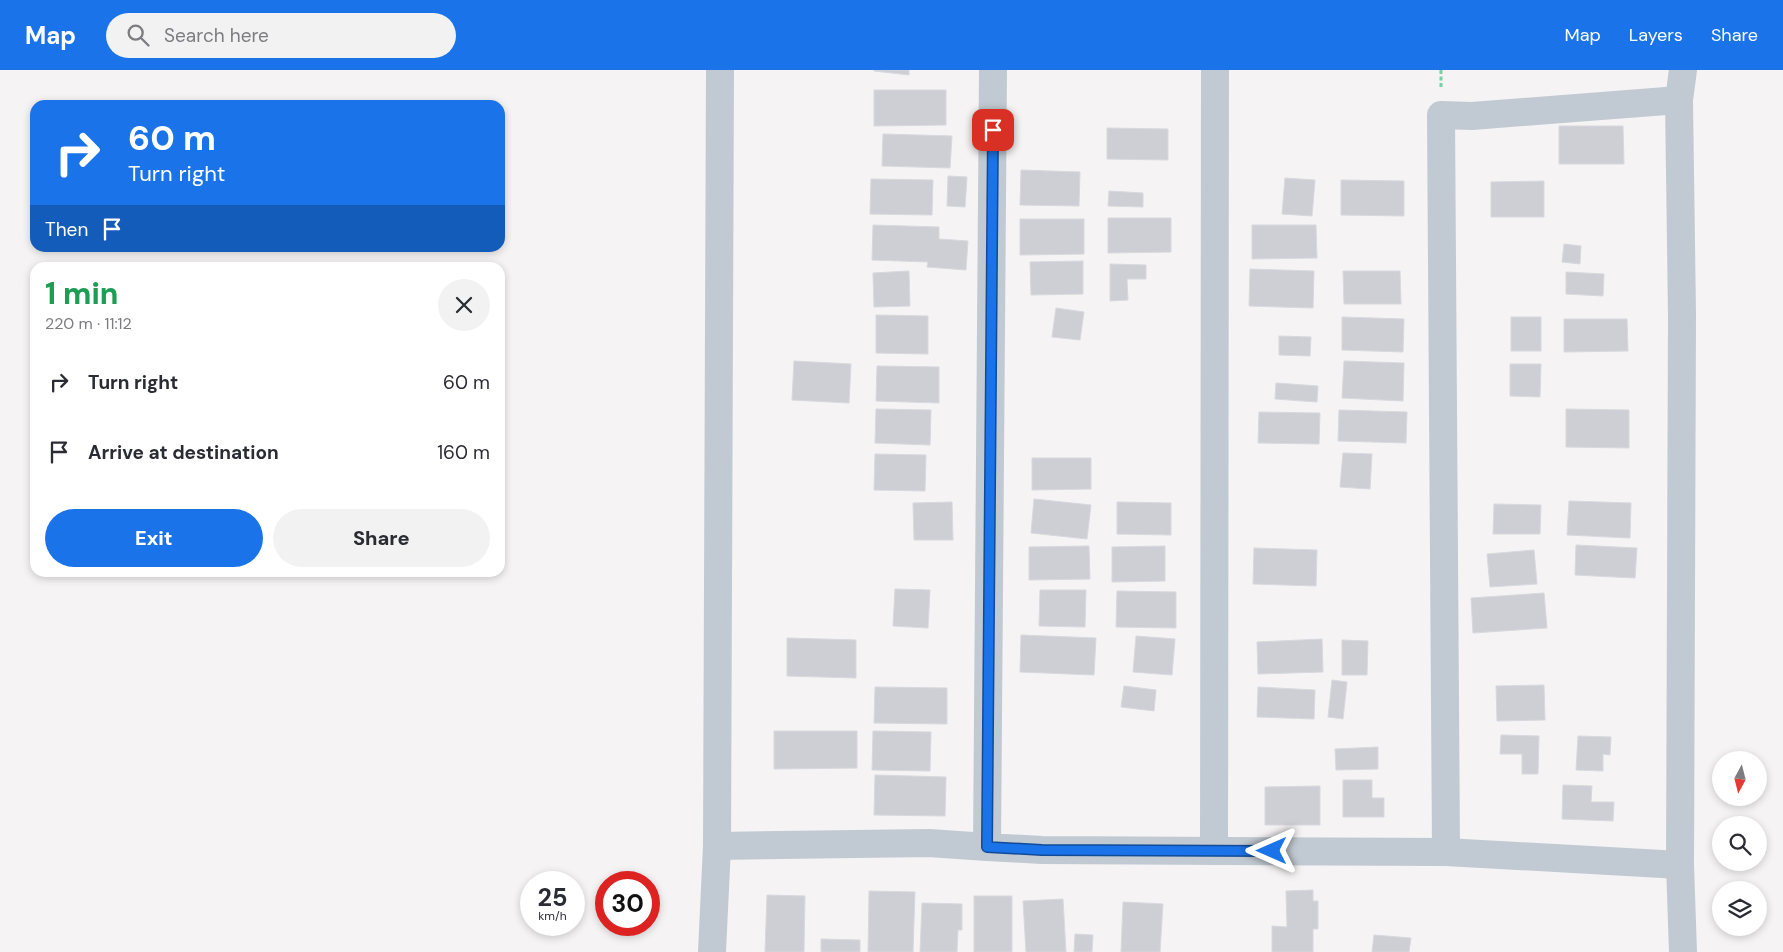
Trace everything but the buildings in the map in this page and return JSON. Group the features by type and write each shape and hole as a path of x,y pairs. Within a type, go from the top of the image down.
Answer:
{"street":[{"path":"712,952 717,846 720,70"},
{"path":"987,847 993,70"},
{"path":"1214,851 1215,70"},
{"path":"1683,70 1679,100 1682,316 1680,865 1684,952"},
{"path":"1446,852 1441,115 1472,116 1679,100"},
{"path":"717,846 929,843 1042,850 1446,852 1680,865"}],"route":[{"path":"993,130 987,847 1042,850 1272,851"}]}
